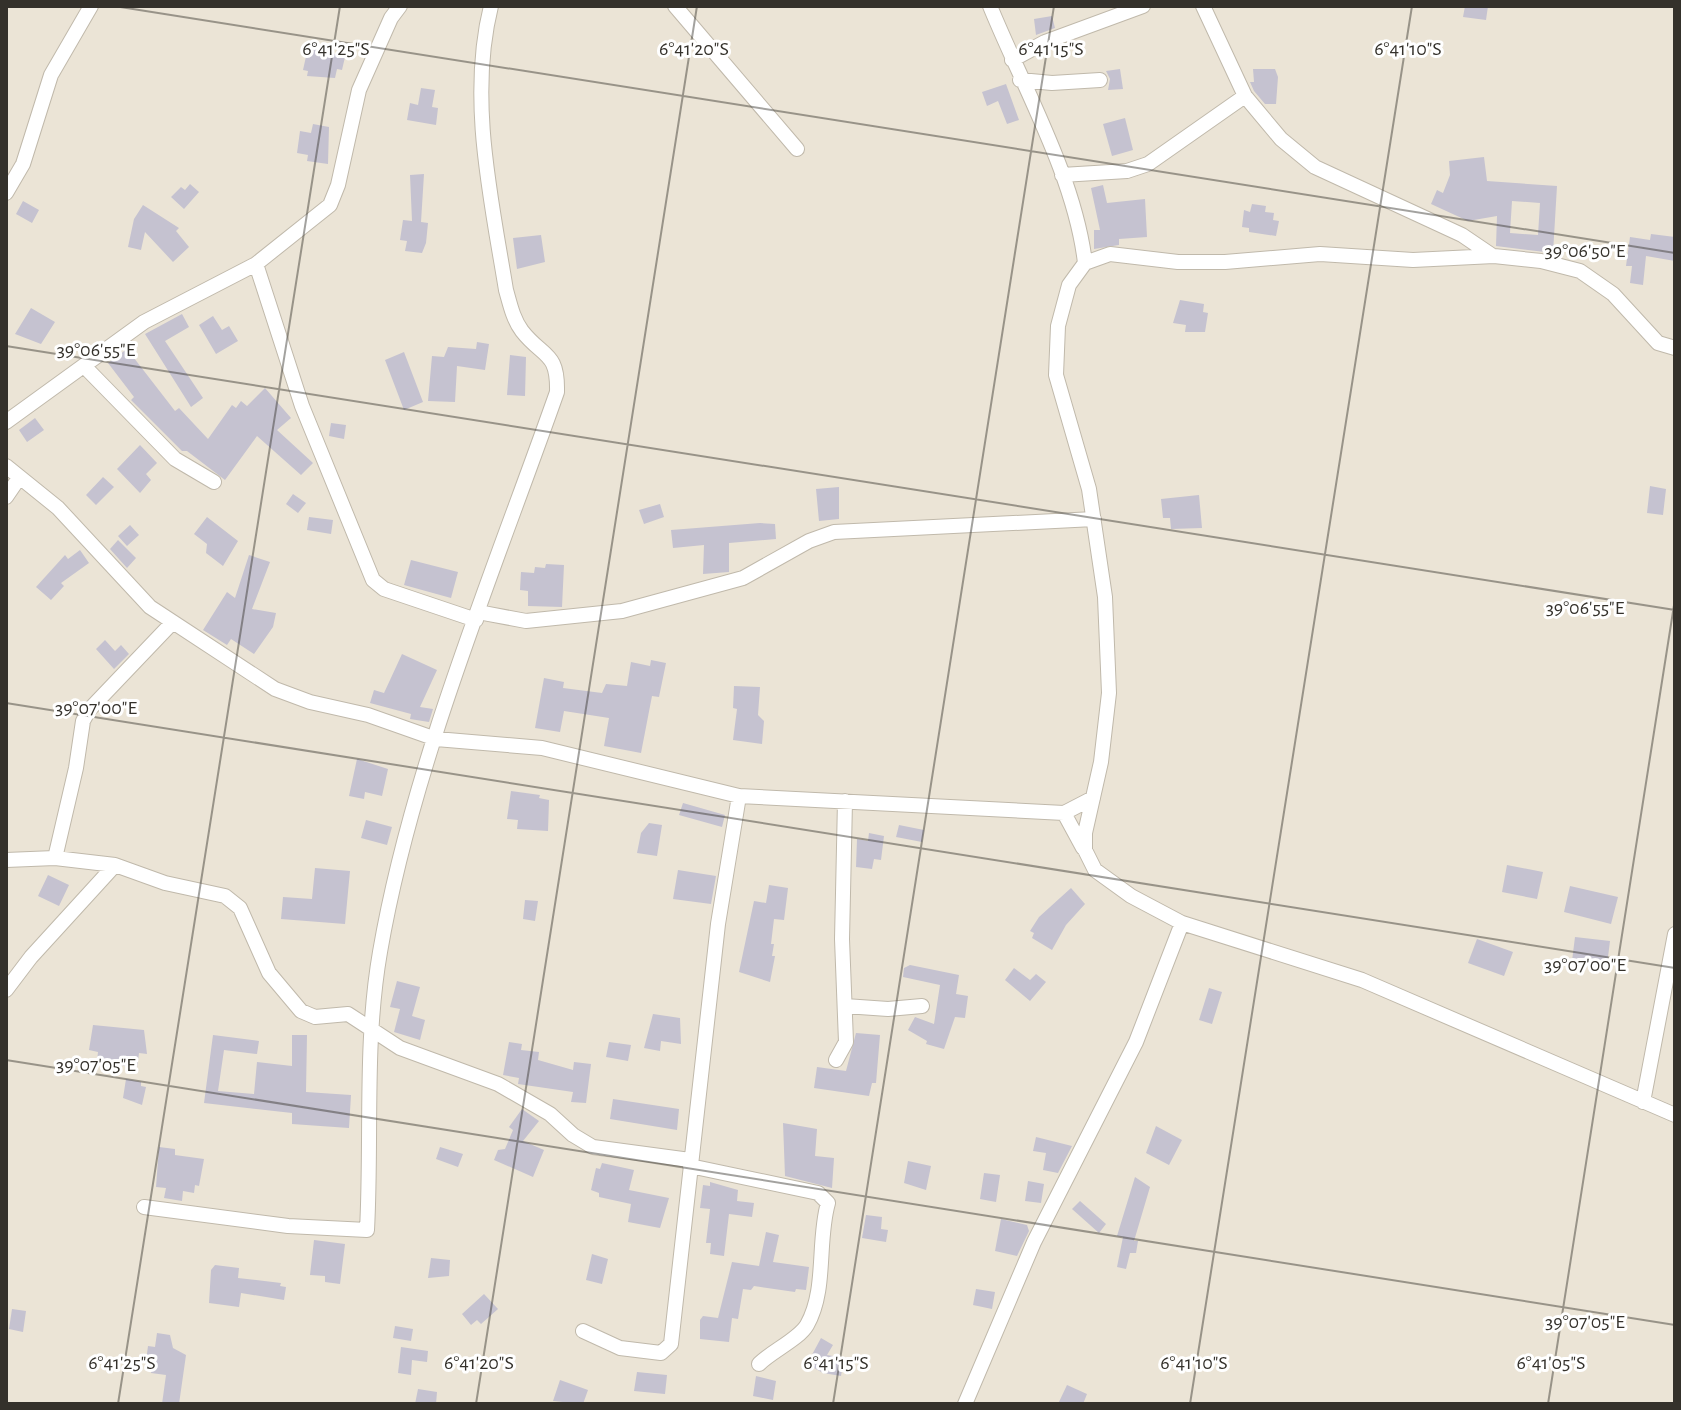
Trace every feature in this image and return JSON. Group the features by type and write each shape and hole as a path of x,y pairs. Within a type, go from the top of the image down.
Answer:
{"street":[{"path":"6,193 23,164 51,75 91,6"},
{"path":"6,422 144,322 256,264 330,205 338,185 359,90 391,18 400,6"},
{"path":"144,1207 288,1226 367,1230 369,1026 393,879 477,616 557,392 557,373 552,357 523,332 512,313 506,290 480,85 484,37 491,6"},
{"path":"675,6 797,149"},
{"path":"990,6 1062,175 1082,235 1085,263"},
{"path":"1012,60 1045,42 1143,6"},
{"path":"1203,6 1245,96 1281,139 1315,167 1462,235 1494,256"},
{"path":"1020,80 1052,83 1100,80"},
{"path":"1062,175 1103,174 1148,164 1245,96"},
{"path":"1085,850 1087,818 1093,798 1109,693 1105,597 1089,489 1056,375 1058,326 1069,285 1085,263 1110,254 1209,262 1320,254 1413,260 1494,256 1541,261 1580,271 1613,294 1658,343 1675,348"},
{"path":"256,264 302,406 373,580 384,589 477,616 526,621 622,611 743,578 809,541 834,532 1094,519"},
{"path":"85,367 175,459 214,482"},
{"path":"6,466 58,508 150,607 275,689 310,702 368,715 436,739 542,748 739,796 1064,813 1093,798"},
{"path":"6,497 19,478"},
{"path":"55,858 76,768 83,721 89,710 172,623"},
{"path":"583,1331 620,1348 661,1353 668,1350 678,1290 718,924 739,796"},
{"path":"836,1060 846,1042 845,801"},
{"path":"1064,813 1095,870 1131,896 1182,923 1362,980 1675,1115"},
{"path":"6,860 55,858 115,865 165,883 232,900 240,908 269,973 287,998 315,1017 348,1014 400,1048 498,1084 550,1114 573,1135 593,1147 690,1163 818,1193 828,1203 822,1224 818,1281 806,1326 759,1364"},
{"path":"6,990 31,957 115,865"},
{"path":"965,1404 1034,1242 1136,1042 1182,923"},
{"path":"1643,1102 1675,934"},
{"path":"845,1006 888,1009 922,1006"}],"building":[{"path":"1465,6 1488,6 1486,20 1463,17"},
{"path":"1052,16 1055,28 1036,35 1034,19"},
{"path":"309,43 332,48 331,53 345,57 342,70 337,69 335,78 307,76 308,71 303,70"},
{"path":"1120,69 1123,89 1108,90 1110,79 1106,71"},
{"path":"1253,69 1275,69 1278,77 1276,104 1265,104 1254,91 1250,82 1254,82"},
{"path":"1006,84 1019,120 1007,124 998,101 987,106 982,92"},
{"path":"421,88 435,90 432,107 438,108 436,125 407,120 410,103 418,105"},
{"path":"1125,118 1133,150 1112,156 1103,124"},
{"path":"313,124 329,127 328,164 307,161 308,155 297,153 300,131 311,133"},
{"path":"1484,157 1487,181 1557,186 1553,253 1496,246 1497,216 1468,221 1431,204 1437,190 1443,193 1450,175 1449,161","holes":["1512,201 1540,203 1538,235 1510,233"]},
{"path":"424,174 421,222 428,223 426,243 422,253 405,251 407,241 400,240 403,220 412,221 410,175"},
{"path":"190,184 199,192 184,209 171,197 181,187 185,190"},
{"path":"1103,185 1107,203 1145,199 1147,237 1119,239 1119,245 1094,249 1094,230 1100,230 1091,188"},
{"path":"23,201 39,210 32,223 16,214"},
{"path":"1252,204 1266,206 1265,212 1274,213 1273,220 1279,221 1276,236 1249,232 1249,228 1242,227 1244,210 1250,212"},
{"path":"143,205 179,228 176,231 189,247 173,262 145,232 141,250 128,247 134,219"},
{"path":"1651,234 1675,237 1675,261 1646,256 1643,285 1630,283 1632,266 1626,266 1630,237 1650,240"},
{"path":"541,235 545,262 517,269 513,238"},
{"path":"1180,300 1204,304 1203,312 1208,313 1205,332 1185,332 1186,325 1173,323"},
{"path":"31,308 55,322 41,344 15,334"},
{"path":"182,314 189,327 165,341 203,398 191,407 145,334"},
{"path":"213,316 222,330 229,326 238,341 216,354 199,325"},
{"path":"477,342 489,344 485,370 457,366 455,402 428,401 432,356 444,357 448,347 476,349"},
{"path":"127,349 175,411 179,408 208,439 232,405 236,408 241,401 247,406 265,388 291,418 277,430 313,463 301,475 257,436 225,480 187,451 182,451 131,400 134,397 108,363"},
{"path":"404,352 423,402 404,410 385,360"},
{"path":"510,355 526,357 525,396 507,395"},
{"path":"35,418 44,430 27,442 19,430"},
{"path":"331,423 346,425 344,439 329,436"},
{"path":"140,445 157,463 146,474 151,480 140,493 117,469"},
{"path":"103,477 114,487 96,505 86,495"},
{"path":"1650,486 1666,489 1663,515 1647,513"},
{"path":"839,487 839,519 819,521 816,489"},
{"path":"293,494 306,503 298,513 286,504"},
{"path":"1199,495 1202,528 1171,529 1170,518 1163,518 1161,499"},
{"path":"660,504 664,517 644,524 639,510"},
{"path":"207,517 238,541 223,566 206,553 207,544 194,534"},
{"path":"309,517 333,520 331,534 307,530"},
{"path":"775,524 776,539 729,543 729,572 703,574 704,545 673,548 671,530"},
{"path":"130,525 139,535 127,546 118,536"},
{"path":"118,540 136,558 127,568 110,549"},
{"path":"80,550 89,563 61,583 64,586 51,600 36,587 65,555 68,559"},
{"path":"249,555 270,562 252,609 276,613 273,627 254,654 231,639 227,645 203,630 227,592 235,598"},
{"path":"411,560 458,572 451,598 404,585"},
{"path":"546,564 564,565 562,607 528,606 528,591 520,590 521,572 534,573 535,567 545,568"},
{"path":"105,640 115,651 121,645 129,654 114,669 96,649"},
{"path":"402,654 437,670 420,707 433,709 429,722 410,719 411,714 370,703 374,690 384,693"},
{"path":"651,660 666,663 659,697 652,696 641,753 604,746 609,718 564,711 560,732 535,728 544,678 564,682 563,688 602,693 606,684 627,686 631,662 650,666"},
{"path":"734,686 760,687 758,715 764,721 762,744 733,740 737,709 733,708"},
{"path":"357,759 388,769 382,796 365,792 364,799 349,796"},
{"path":"511,791 540,795 539,798 549,800 548,831 517,829 518,820 507,819"},
{"path":"683,803 725,815 722,827 679,815"},
{"path":"366,820 392,827 387,845 361,838"},
{"path":"649,823 662,825 657,856 637,853 641,833"},
{"path":"899,825 924,830 922,842 896,837"},
{"path":"869,833 884,836 881,860 874,859 872,869 856,867 857,839 868,841"},
{"path":"1507,865 1543,872 1537,899 1502,892"},
{"path":"315,868 350,871 345,924 281,919 283,897 312,899"},
{"path":"678,870 716,876 711,904 673,899"},
{"path":"48,875 69,885 59,906 38,896"},
{"path":"769,885 788,888 784,920 774,919 771,944 774,944 772,956 775,956 770,982 739,972 754,901 766,903"},
{"path":"1570,886 1618,897 1611,924 1564,912"},
{"path":"1071,888 1085,904 1066,925 1052,950 1032,938 1034,933 1030,931 1039,917"},
{"path":"525,900 538,901 535,921 523,919"},
{"path":"1575,937 1610,941 1607,965 1572,961"},
{"path":"1477,939 1513,952 1504,976 1468,963"},
{"path":"910,965 959,975 956,994 968,996 965,1018 955,1017 944,1049 926,1044 927,1041 908,1030 915,1017 934,1024 940,985 903,977 904,968"},
{"path":"1014,968 1030,980 1036,974 1046,982 1030,1001 1005,980"},
{"path":"397,981 420,987 412,1016 425,1020 420,1040 394,1032 400,1009 390,1007"},
{"path":"1209,988 1222,992 1212,1024 1199,1020"},
{"path":"653,1014 680,1018 681,1044 661,1041 660,1051 644,1048"},
{"path":"93,1025 144,1030 147,1054 139,1053 137,1068 97,1061 98,1052 89,1050"},
{"path":"856,1033 880,1035 876,1083 872,1083 869,1096 814,1088 817,1067 846,1071"},
{"path":"213,1035 259,1041 257,1054 224,1050 218,1091 254,1094 257,1062 292,1066 292,1035 307,1035 306,1092 351,1095 349,1128 292,1124 292,1113 204,1103"},
{"path":"509,1042 522,1044 521,1050 539,1052 538,1060 573,1070 574,1062 591,1064 586,1103 571,1102 573,1092 518,1084 519,1078 503,1075"},
{"path":"609,1042 631,1045 628,1061 606,1057"},
{"path":"126,1079 141,1082 141,1086 146,1087 142,1105 123,1098"},
{"path":"613,1099 679,1109 677,1130 610,1119"},
{"path":"522,1109 539,1121 523,1141 544,1150 533,1177 494,1160 498,1150 505,1149 513,1130 509,1127"},
{"path":"783,1123 817,1129 815,1156 834,1158 832,1188 785,1176"},
{"path":"1156,1126 1182,1140 1169,1165 1146,1153"},
{"path":"1036,1137 1072,1146 1058,1173 1043,1170 1046,1153 1033,1151"},
{"path":"159,1147 175,1149 175,1155 204,1159 199,1186 195,1185 194,1193 183,1191 182,1201 164,1198 166,1188 156,1187"},
{"path":"440,1147 463,1154 458,1167 436,1159"},
{"path":"908,1161 931,1166 926,1190 904,1183"},
{"path":"602,1163 634,1170 629,1190 669,1198 660,1228 628,1222 631,1204 599,1197 599,1193 591,1190 596,1168 600,1169"},
{"path":"984,1173 1000,1175 996,1202 980,1199"},
{"path":"1135,1177 1150,1187 1134,1241 1138,1241 1136,1253 1130,1253 1126,1269 1117,1267 1123,1237 1117,1236"},
{"path":"1028,1181 1044,1184 1041,1203 1025,1201"},
{"path":"710,1182 738,1190 737,1201 754,1203 752,1217 729,1214 724,1256 710,1254 711,1243 706,1243 710,1209 700,1208 703,1185 710,1186"},
{"path":"1080,1201 1106,1224 1099,1233 1072,1209"},
{"path":"866,1215 882,1217 881,1229 888,1230 886,1242 862,1238"},
{"path":"1001,1219 1027,1225 1029,1231 1017,1256 995,1251"},
{"path":"766,1232 779,1235 773,1262 809,1267 806,1290 796,1289 795,1292 754,1286 751,1290 743,1289 738,1319 732,1318 729,1342 700,1339 700,1320 703,1316 718,1318 732,1262 759,1266"},
{"path":"314,1240 345,1244 340,1284 325,1282 325,1276 310,1275"},
{"path":"592,1254 608,1259 602,1284 586,1280"},
{"path":"431,1258 450,1260 449,1276 428,1278"},
{"path":"215,1265 239,1268 238,1278 281,1283 280,1286 286,1287 284,1300 241,1293 239,1307 209,1303 211,1270"},
{"path":"976,1289 995,1292 992,1309 973,1305"},
{"path":"484,1294 498,1309 481,1324 477,1320 471,1325 462,1314"},
{"path":"12,1309 26,1311 23,1332 9,1329"},
{"path":"395,1326 413,1329 411,1341 393,1338"},
{"path":"157,1333 170,1335 173,1348 186,1355 179,1404 162,1404 166,1375 151,1373 153,1362 146,1361 148,1346 155,1347"},
{"path":"821,1338 833,1345 827,1355 844,1358 841,1376 823,1373 807,1364"},
{"path":"401,1347 428,1351 427,1362 412,1360 411,1375 398,1373"},
{"path":"637,1372 667,1375 665,1394 634,1391"},
{"path":"756,1376 776,1381 773,1400 753,1396"},
{"path":"560,1380 588,1390 583,1404 553,1401"},
{"path":"1067,1385 1087,1394 1083,1404 1058,1404"},
{"path":"418,1389 437,1392 436,1404 415,1404"}]}
